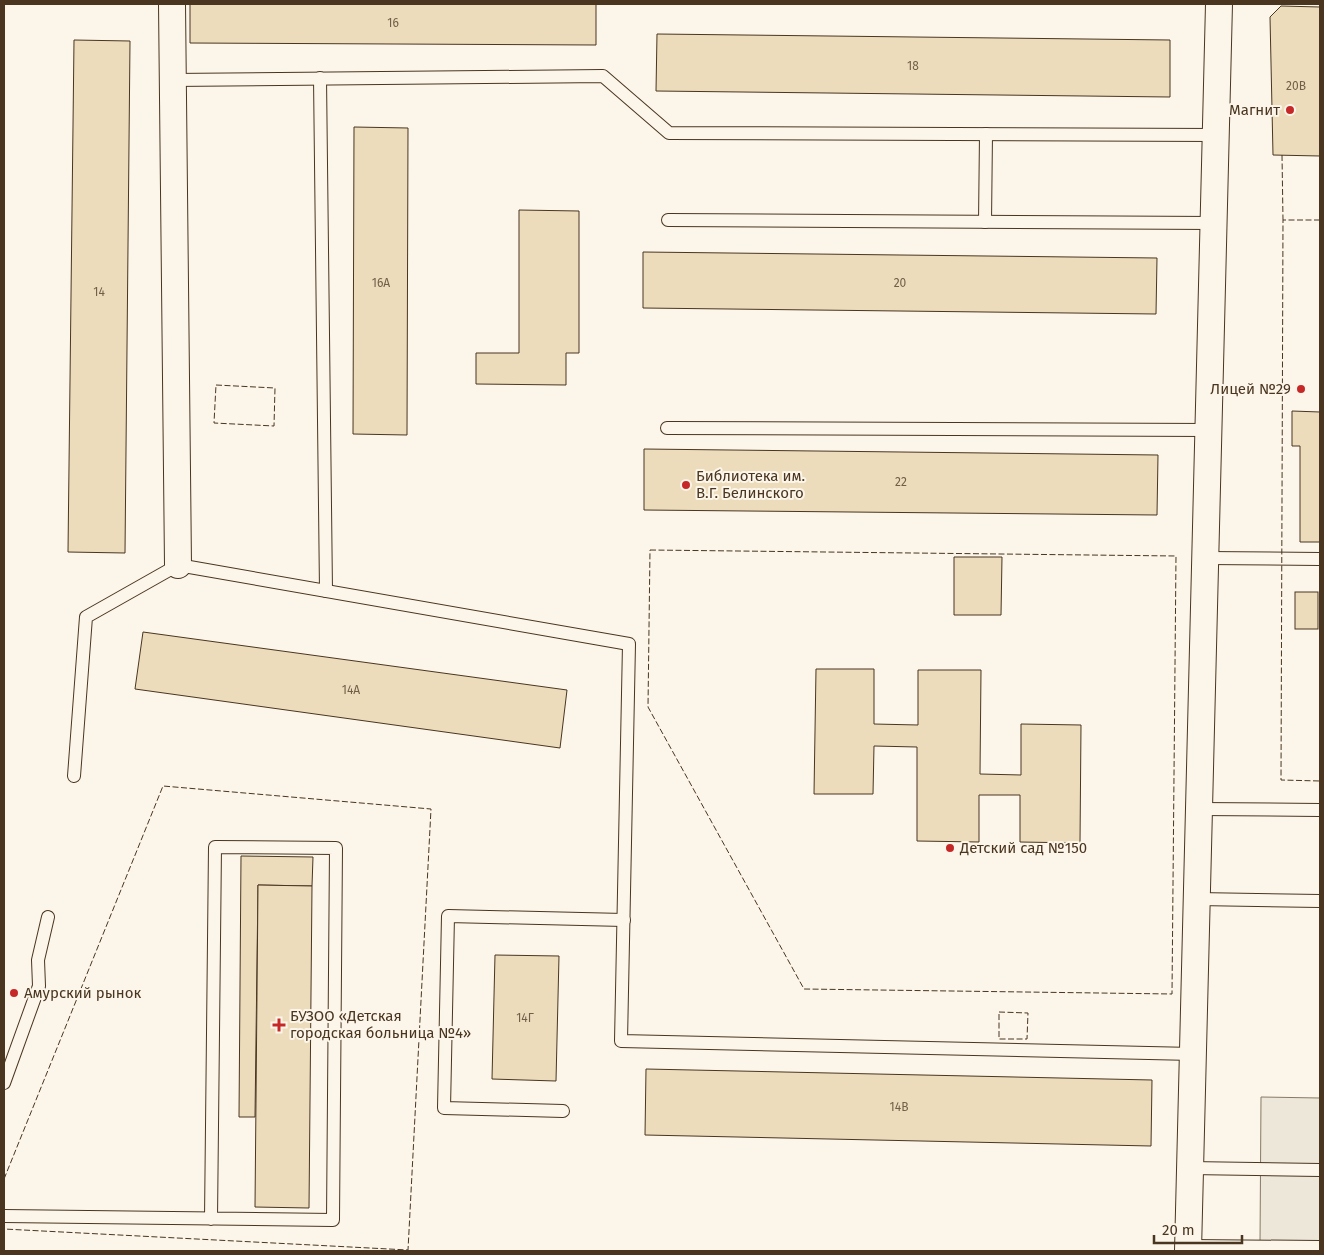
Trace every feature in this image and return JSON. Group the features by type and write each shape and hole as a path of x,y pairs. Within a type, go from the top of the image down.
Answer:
{"street":[{"path":"172,4 178,565"},
{"path":"1188,1249 1220,4"}],"lane":[{"path":"172,80 603,76 670,133 1216,136"},
{"path":"320,78 326,591"},
{"path":"985,222 986,134"},
{"path":"668,220 1214,223"},
{"path":"667,428 1209,430"},
{"path":"1206,558 1320,559"},
{"path":"74,776 86,617 178,565 629,644 621,1041 1194,1054"},
{"path":"1199,809 1320,810"},
{"path":"4,1216 212,1219 333,1220 336,848 215,847 212,1219"},
{"path":"1197,900 1320,901"},
{"path":"563,1111 444,1108 448,916 624,920"},
{"path":"4,1083 39,986 38,960 48,917"},
{"path":"1190,1168 1320,1170"},
{"path":"1188,1249 1320,1247"}],"shaded area":[{"path":"1261,1097 1320,1098 1320,1243 1260,1243"}],"building":[{"path":"190,4 596,4 596,45 190,43"},
{"path":"1281,6 1320,7 1320,156 1273,155 1270,17"},
{"path":"657,34 1170,40 1170,97 656,91"},
{"path":"74,40 130,41 125,553 68,552"},
{"path":"354,127 408,128 407,435 353,434"},
{"path":"519,210 579,211 579,353 566,353 566,385 476,384 476,353 519,353"},
{"path":"643,252 1157,258 1156,314 643,308"},
{"path":"1292,411 1320,412 1320,542 1300,542 1300,446 1292,446"},
{"path":"644,449 1158,455 1157,515 644,510"},
{"path":"954,557 1002,557 1001,615 954,615"},
{"path":"1295,592 1318,592 1318,629 1295,629"},
{"path":"143,632 567,690 560,748 135,689"},
{"path":"816,669 874,669 874,724 918,725 918,670 981,670 980,774 1021,775 1021,724 1081,725 1080,843 1020,842 1020,795 979,795 979,842 917,841 917,747 874,746 873,794 814,794"},
{"path":"241,856 313,857 312,886 258,885 255,1117 239,1117"},
{"path":"258,885 312,886 309,1208 255,1207"},
{"path":"495,955 559,956 556,1081 492,1079"},
{"path":"646,1069 1152,1080 1151,1146 645,1135"}],"fence":[{"path":"1282,155 1283,220"},
{"path":"1320,220 1283,220 1281,780 1320,781"},
{"path":"216,385 275,388 274,426 214,423 216,385"},
{"path":"650,550 1176,556 1172,994 804,989 648,707 650,550"},
{"path":"4,1179 163,786 431,809 408,1250 4,1229"},
{"path":"999,1012 1028,1013 1027,1039 999,1039 999,1012"}],"place":[{"name":"Магнит","path":"1290,110"},
{"name":"Лицей №29","path":"1301,389"},
{"name":"Библиотека им. В.Г. Белинского","path":"686,485"},
{"name":"Детский сад №150","path":"950,848"},
{"name":"Амурский рынок","path":"14,993"},
{"name":"БУЗОО «Детская городская больница №4»","path":"279,1025"}]}
